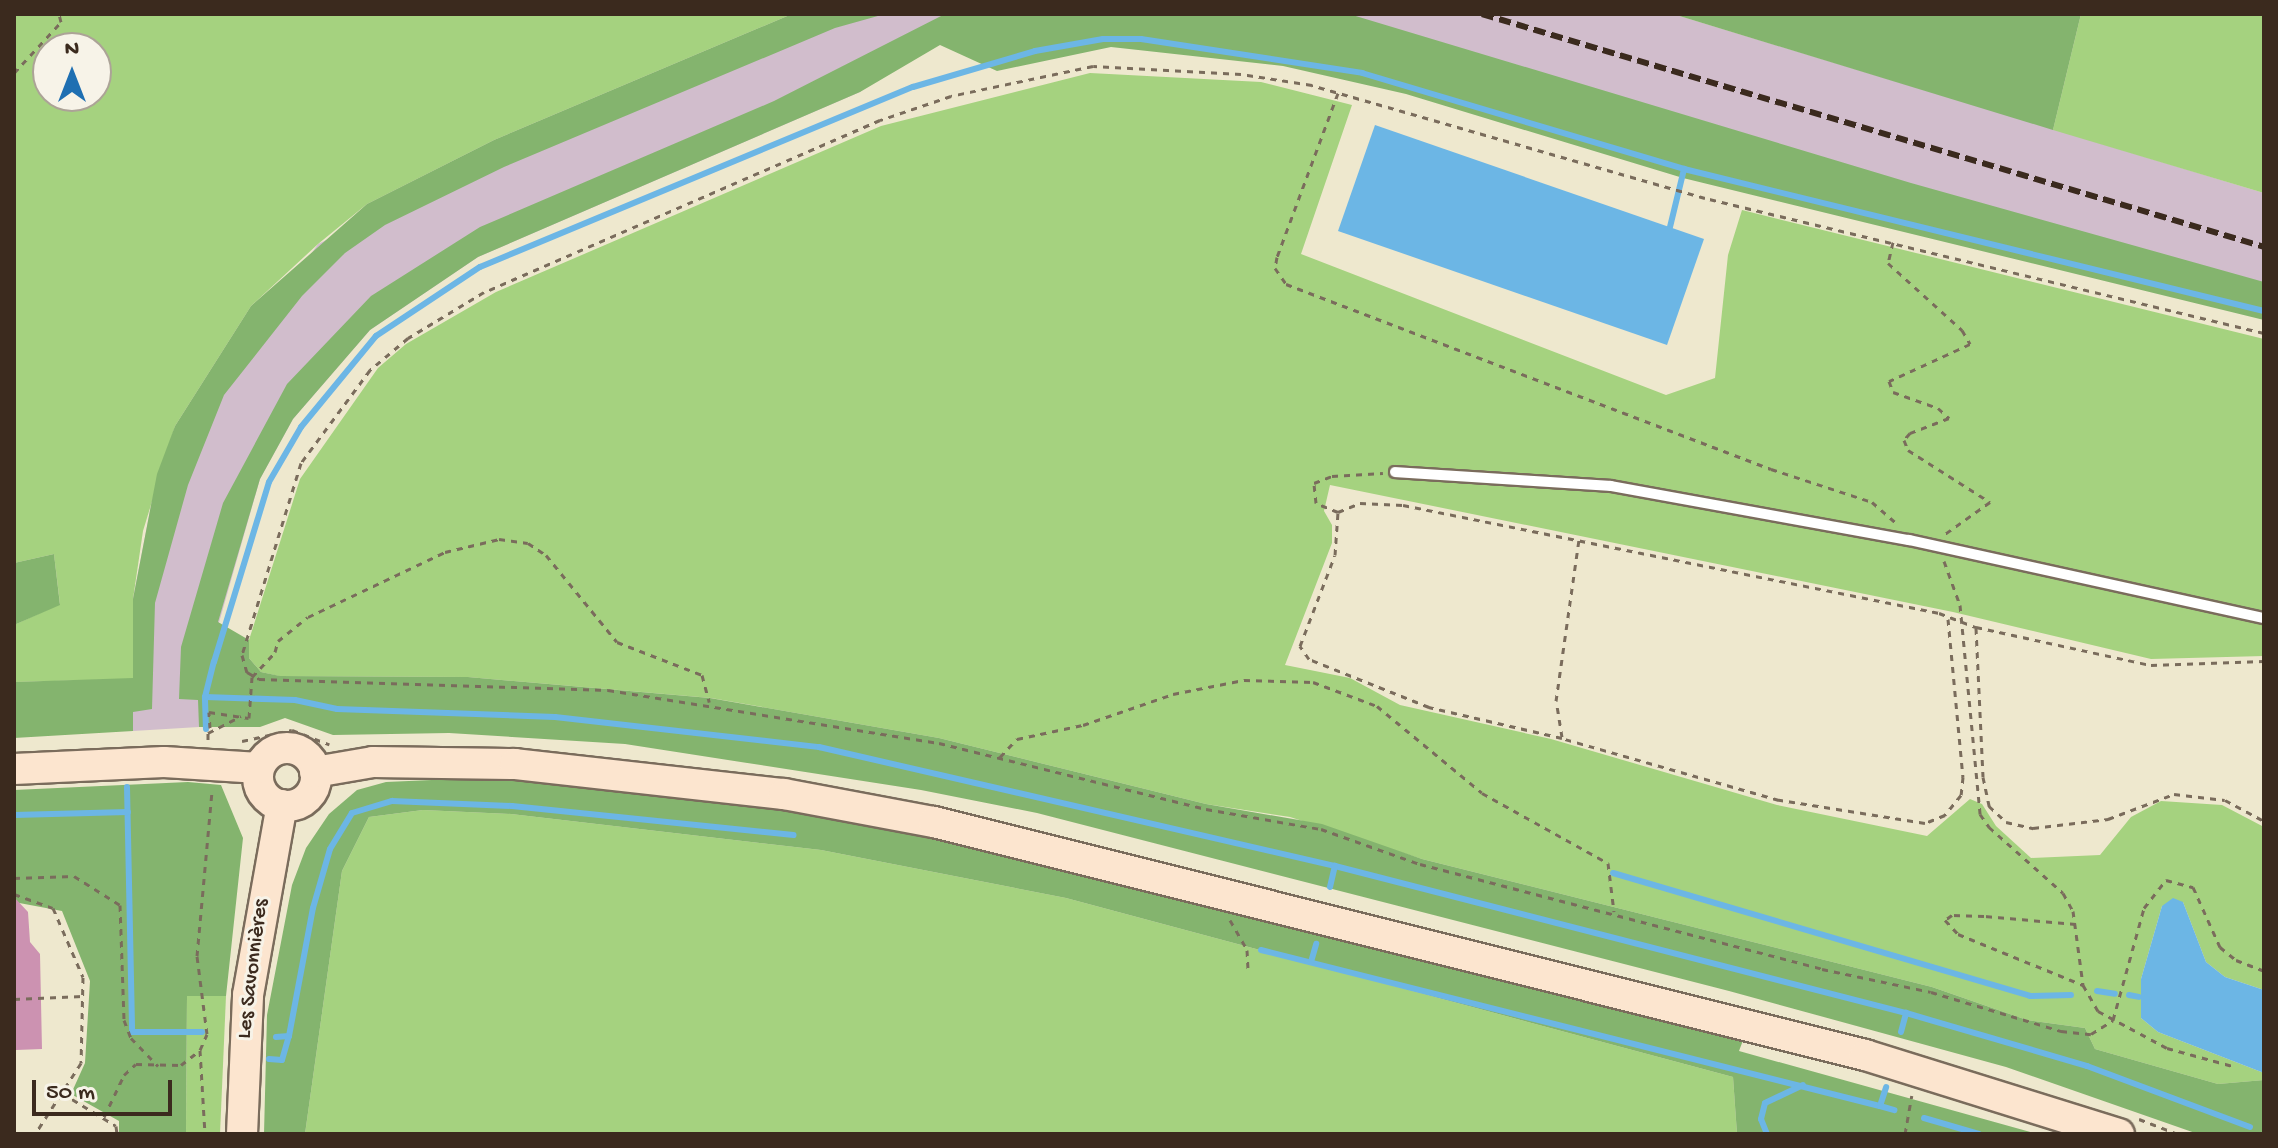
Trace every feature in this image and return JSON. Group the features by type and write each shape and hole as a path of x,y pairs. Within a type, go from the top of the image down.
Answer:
{"main road":[{"path":"287,739 304,753 315,772 314,786 304,800 282,805 263,794 259,768 287,739"},
{"path":"315,772 373,762 457,761 633,774 784,794 934,822 1214,889 1919,1069 2119,1134"},
{"path":"14,769 164,762 259,768"},
{"name":"Les Savonnières","path":"242,1134 248,995 282,805"}],"lane":[{"path":"1395,472 1611,486 1909,540 2264,618"}],"path":[{"path":"14,73 61,22 59,14"},
{"path":"2264,333 1705,198 1338,93 1241,74 1110,66 1021,79 880,120 484,292 381,359 301,463 242,655 242,665 252,677 500,684 709,702 939,743 1206,809 1321,829 1420,864 1614,912 1822,969 1931,992 2061,1031 2091,1034 2113,1020 2144,908 2166,880 2193,887 2220,947 2264,971"},
{"path":"1338,93 1277,257 1275,268 1286,284 1771,469 1872,502 1889,513 1909,540"},
{"path":"1893,242 1888,263 1962,330 1970,344 1889,381 1893,392 1938,408 1949,418 1904,440 1916,459 1990,502 1933,546 1962,622 1980,814 2063,893 2076,924 2083,985 2098,1011 2167,1048 2233,1066"},
{"path":"1395,472 1332,476 1314,483 1316,503 1338,512 1360,503 1403,505 1579,539 2151,665 2264,661"},
{"path":"1338,512 1335,555 1300,646 1309,659 1429,707 1562,738 1779,800 1925,823 1945,815 1962,786 1948,619"},
{"path":"210,728 209,712 249,718 252,677 275,652 278,641 326,605 344,603 445,552 514,539 528,543 563,571 617,642 702,675 709,702"},
{"path":"1562,738 1556,701 1579,539"},
{"path":"1976,627 1983,777 1989,806 2006,822 2033,828 2108,819 2174,794 2225,800 2264,821"},
{"path":"999,759 1017,739 1083,725 1173,694 1244,680 1313,682 1377,706 1482,793 1608,863 1614,912"},
{"path":"208,742 208,733 241,716"},
{"path":"205,1134 200,1050 207,1034 197,956 212,786"},
{"path":"14,878 74,876 120,905 124,1020 131,1038 158,1066"},
{"path":"1214,889 1247,950 1248,972"},
{"path":"14,894 53,908 83,977 81,1063 35,1134"},
{"path":"2076,924 1952,915 1945,920 1958,934 2083,985"},
{"path":"14,999 83,996"},
{"path":"104,1117 124,1075 136,1064 181,1065 200,1050"},
{"path":"1905,1134 1919,1069"},
{"path":"62,1093 104,1117 116,1126 117,1134"}],"shaded area":[{"path":"792,14 962,14 860,92 478,257 370,330 293,419 260,479 208,661 199,727 133,731 133,599 157,474 318,244"},
{"path":"1221,14 1673,14 2264,193 2264,298"}],"green space":[{"path":"14,14 792,14 494,140 367,204 251,306 175,426 143,531 133,599 133,679 14,682 14,625 60,604 54,554 14,563"},
{"path":"792,14 885,14 835,28 504,167 385,225 345,253 302,296 224,395 188,485 155,603 152,709 133,712 133,731 14,738 14,682 133,678 133,599 157,474 175,426 251,306 367,204 494,140"},
{"path":"945,14 1349,14 1911,183 2264,282 2264,320 1683,178 1406,94 1283,66 1111,47 997,71 940,45 860,92 478,257 370,330 293,419 260,479 218,622 249,640 249,658 261,672 280,676 468,677 710,698 939,738 1206,804 1322,824 1422,859 1932,987 2027,1020 2085,1028 2095,1049 2218,1084 2264,1080 2264,1134 2198,1134 2006,1067 1729,991 1037,813 921,790 625,744 449,733 333,735 285,718 260,727 199,727 198,700 179,699 181,647 223,503 287,384 371,296 480,227 774,101"},
{"path":"1673,14 2081,14 2053,130"},
{"path":"2081,14 2264,14 2264,193 2053,130"},
{"path":"1090,73 1261,82 1352,105 1301,254 1666,395 1715,378 1728,255 1742,210 2264,339 2264,656 2151,659 1953,612 1330,485 1324,511 1332,525 1332,543 1285,665 1350,678 1400,705 1551,739 1777,805 1927,836 1970,799 1982,804 1996,826 2031,858 2100,855 2131,817 2161,801 2222,805 2264,827 2264,990 2225,977 2206,962 2183,902 2162,906 2141,979 2141,1018 2158,1032 2264,1073 2264,1080 2218,1084 2095,1049 2085,1028 2027,1020 1932,987 1422,859 1290,817 1206,804 939,738 711,698 468,677 279,676 261,672 249,658 249,640 300,479 378,368 406,344 496,292 881,126"},
{"path":"54,554 60,605 14,625 14,563"},
{"path":"500,777 622,786 868,821 1745,1035 1739,1051 2038,1134 1737,1134 1733,1077 1066,898 821,850 511,814 423,810 369,817 342,871 305,1134 264,1134 267,1015 292,885 306,848 329,814 357,790 386,782"},
{"path":"188,782 221,785 243,838 226,996 187,996 186,1134 119,1134 119,1121 71,1094 85,1063 90,981 62,911 14,902 14,790"},
{"path":"423,810 511,814 821,850 1066,898 1733,1077 1737,1134 305,1134 342,871 369,817"},
{"path":"187,995 226,996 220,1134 186,1134"}],"water":[{"path":"1375,125 1704,239 1667,345 1338,231"},
{"path":"2173,898 2183,902 2206,962 2225,977 2264,990 2264,1073 2158,1032 2141,1018 2141,979 2162,906"}],"building":[{"path":"14,897 28,912 30,942 40,954 42,1049 16,1050"}],"waterway":[{"path":"206,729 205,697 269,482 301,427 376,336 480,267 913,87 1035,51 1103,39 1141,39 1362,73 1684,169 2264,311"},
{"path":"1670,227 1684,169"},
{"path":"205,697 295,700 337,709 555,717 819,747 1335,866 1906,1013 2087,1066 2250,1127"},
{"path":"127,787 132,1032 202,1032"},
{"path":"276,1037 289,1036 313,908 330,849 352,813 392,801 512,806 794,835"},
{"path":"14,815 128,812"},
{"path":"1330,887 1335,866"},
{"path":"1613,873 2030,996 2071,995"},
{"path":"1311,962 1316,944"},
{"path":"1261,950 1880,1106 1886,1087"},
{"path":"2097,991 2115,994"},
{"path":"2129,995 2139,997"},
{"path":"1901,1032 1906,1013"},
{"path":"269,1059 282,1060 289,1036"},
{"path":"1767,1134 1761,1119 1765,1103 1803,1085"},
{"path":"1880,1106 1894,1110"},
{"path":"1924,1118 1979,1134"}],"railway":[{"path":"1482,14 2264,247"}]}
